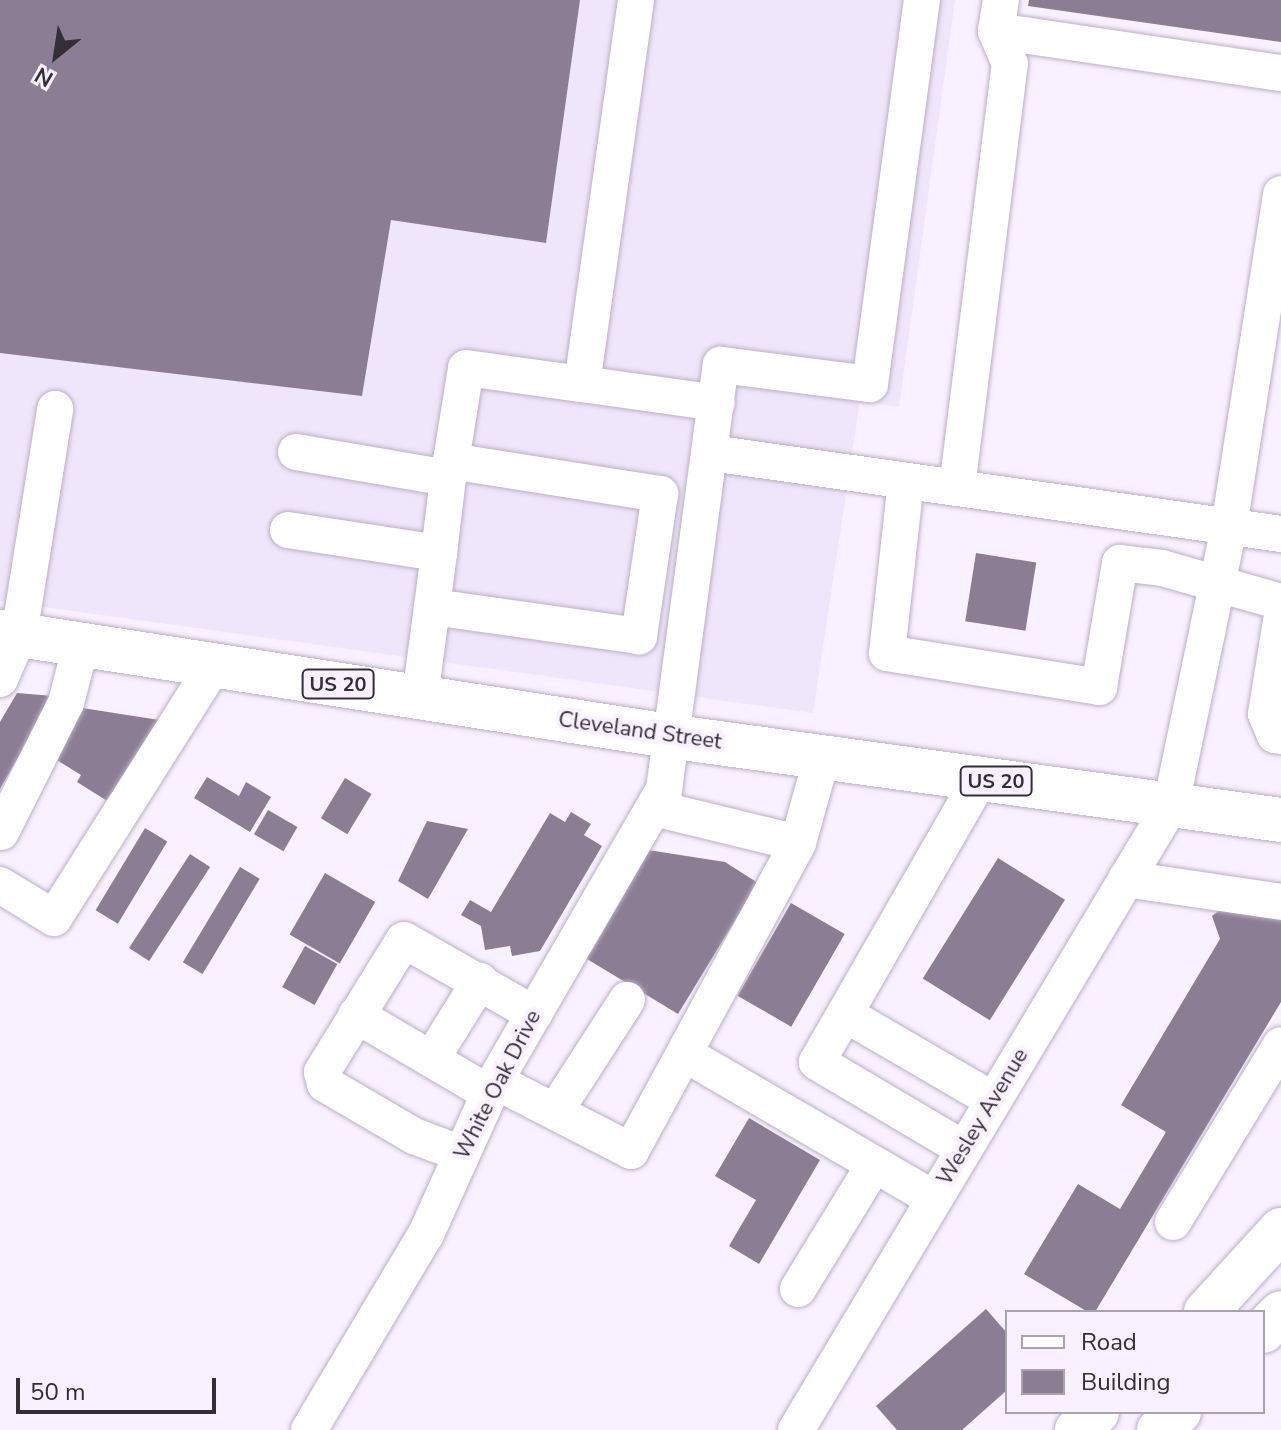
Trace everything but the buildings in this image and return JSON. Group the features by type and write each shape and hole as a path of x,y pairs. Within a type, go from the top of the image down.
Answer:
{"main road":[{"name":"Cleveland Street","path":"10,634 675,737 1281,820"},
{"path":"1208,1310 1281,1230"},
{"path":"1265,1329 1281,1313"},
{"path":"1077,1430 1095,1414"},
{"path":"1159,1430 1177,1414"}],"street":[{"path":"582,384 636,0"},
{"name":"White Oak Drive","path":"309,1430 426,1234 492,1087 664,790 675,737 721,365 870,384 922,0"},
{"path":"957,488 1010,64 999,16 1281,73"},
{"name":"Wesley Avenue","path":"796,1430 1171,805 1229,527 1281,194"},
{"path":"420,697 466,368 717,403"},
{"path":"0,679 55,409"},
{"path":"296,452 660,494 639,636 432,607"},
{"path":"711,453 1281,534"},
{"path":"906,481 887,653 1099,687 1120,563 1218,584 1281,602"},
{"path":"288,530 439,553"},
{"path":"651,558 697,563"},
{"path":"1281,621 1266,714 1275,735 1281,736"},
{"path":"1,832 66,703 81,645"},
{"path":"0,885 54,918 214,665"},
{"path":"356,1015 432,1058 492,1087 556,1110 631,1151 798,843 822,757"},
{"path":"964,1149 817,1062 980,779"},
{"path":"654,808 798,843"},
{"path":"1126,879 1281,902"},
{"path":"462,1154 414,1136 325,1084 322,1072 404,940 534,1014"},
{"path":"432,1058 480,981"},
{"path":"556,1110 627,1000"},
{"path":"845,1014 993,1100"},
{"path":"1173,1222 1281,1045"},
{"path":"685,1054 934,1199"},
{"path":"798,1289 874,1165"}],"shaded area":[{"path":"0,0 955,0 899,407 860,401 813,713 0,601"}]}
